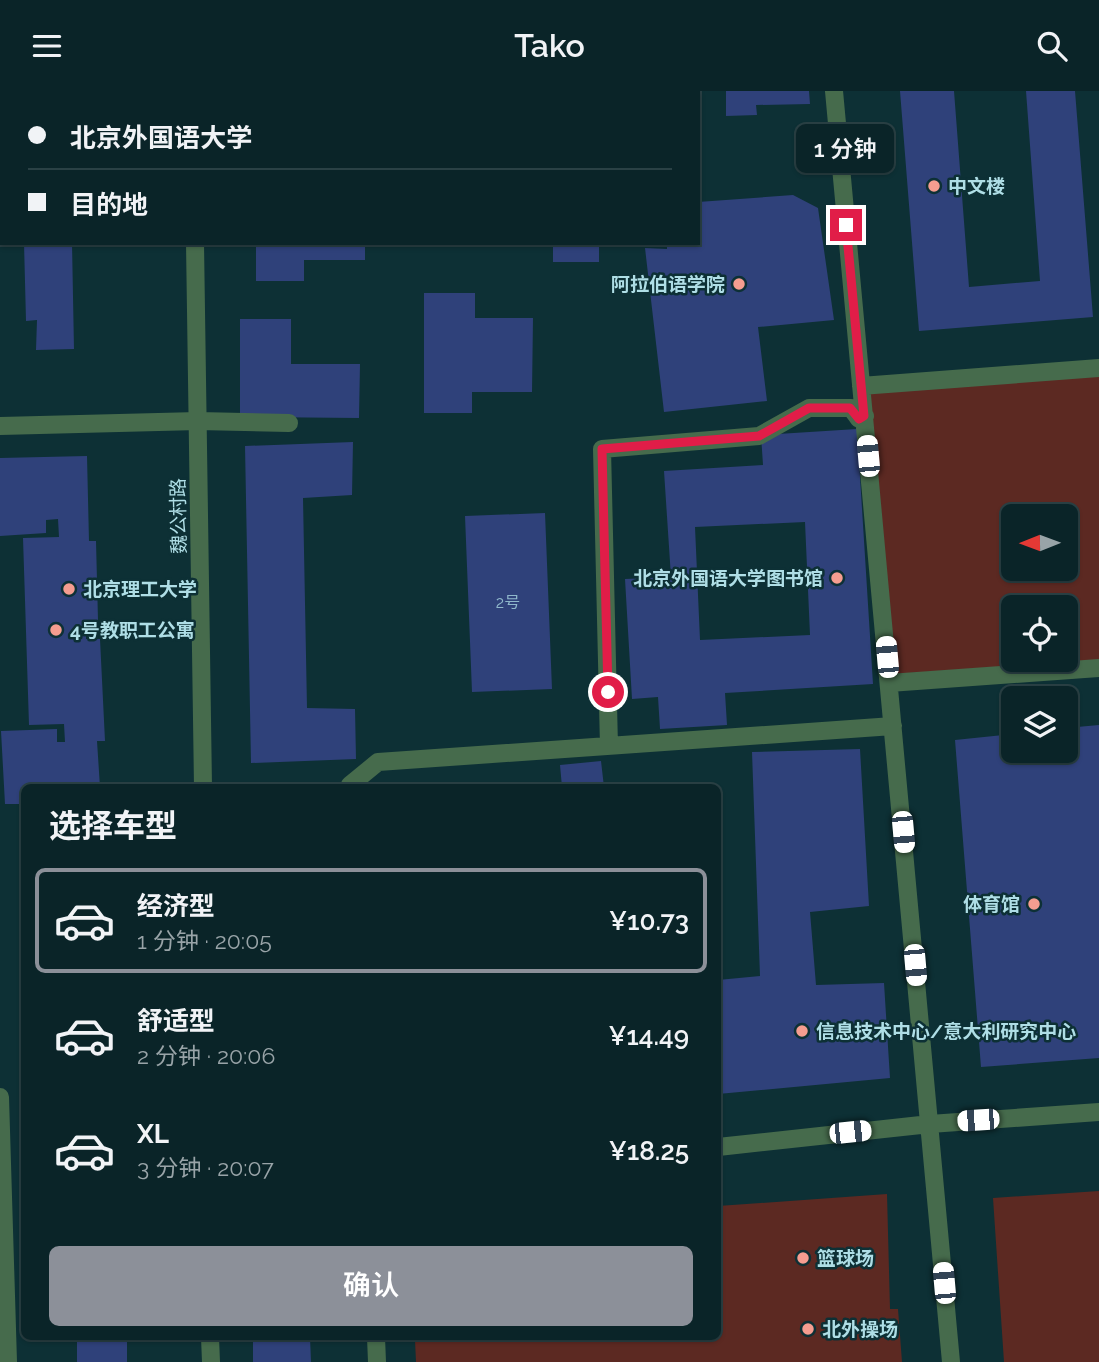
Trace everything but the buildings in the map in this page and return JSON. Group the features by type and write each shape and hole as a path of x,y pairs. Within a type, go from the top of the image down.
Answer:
{"street":[{"path":"834,91 951,1362"},
{"name":"魏公村路","path":"195,245 203,784"},
{"path":"862,386 1099,368"},
{"path":"609,746 602,449 759,436 809,408 850,408 859,419 864,416"},
{"path":"0,426 198,421 289,423"},
{"path":"889,683 1099,668"},
{"path":"351,784 378,762 893,726"},
{"path":"0,1097 8,1362"},
{"path":"721,1147 930,1123 1099,1112"},
{"path":"210,1340 211,1362"},
{"path":"376,1340 377,1362"}],"shaded area":[{"path":"1099,375 1099,660 1078,661 1078,595 1001,595 1001,667 896,674 870,391"},
{"path":"1099,1191 1099,1362 1004,1362 993,1198"},
{"path":"887,1194 890,1309 898,1309 902,1362 416,1362 415,1340 721,1340 721,1206"}],"place":[{"name":"中文楼","path":"934,186"},
{"name":"阿拉伯语学院","path":"739,284"},
{"name":"北京外国语大学图书馆","path":"837,578"},
{"name":"北京理工大学","path":"69,589"},
{"name":"4号教职工公寓","path":"56,630"},
{"name":"体育馆","path":"1034,904"},
{"name":"信息技术中心/意大利研究中心","path":"802,1031"},
{"name":"篮球场","path":"803,1258"},
{"name":"北外操场","path":"808,1329"}],"route":[{"path":"608,692 602,449 759,436 809,408 850,408 859,419 864,416 846,225"}]}
